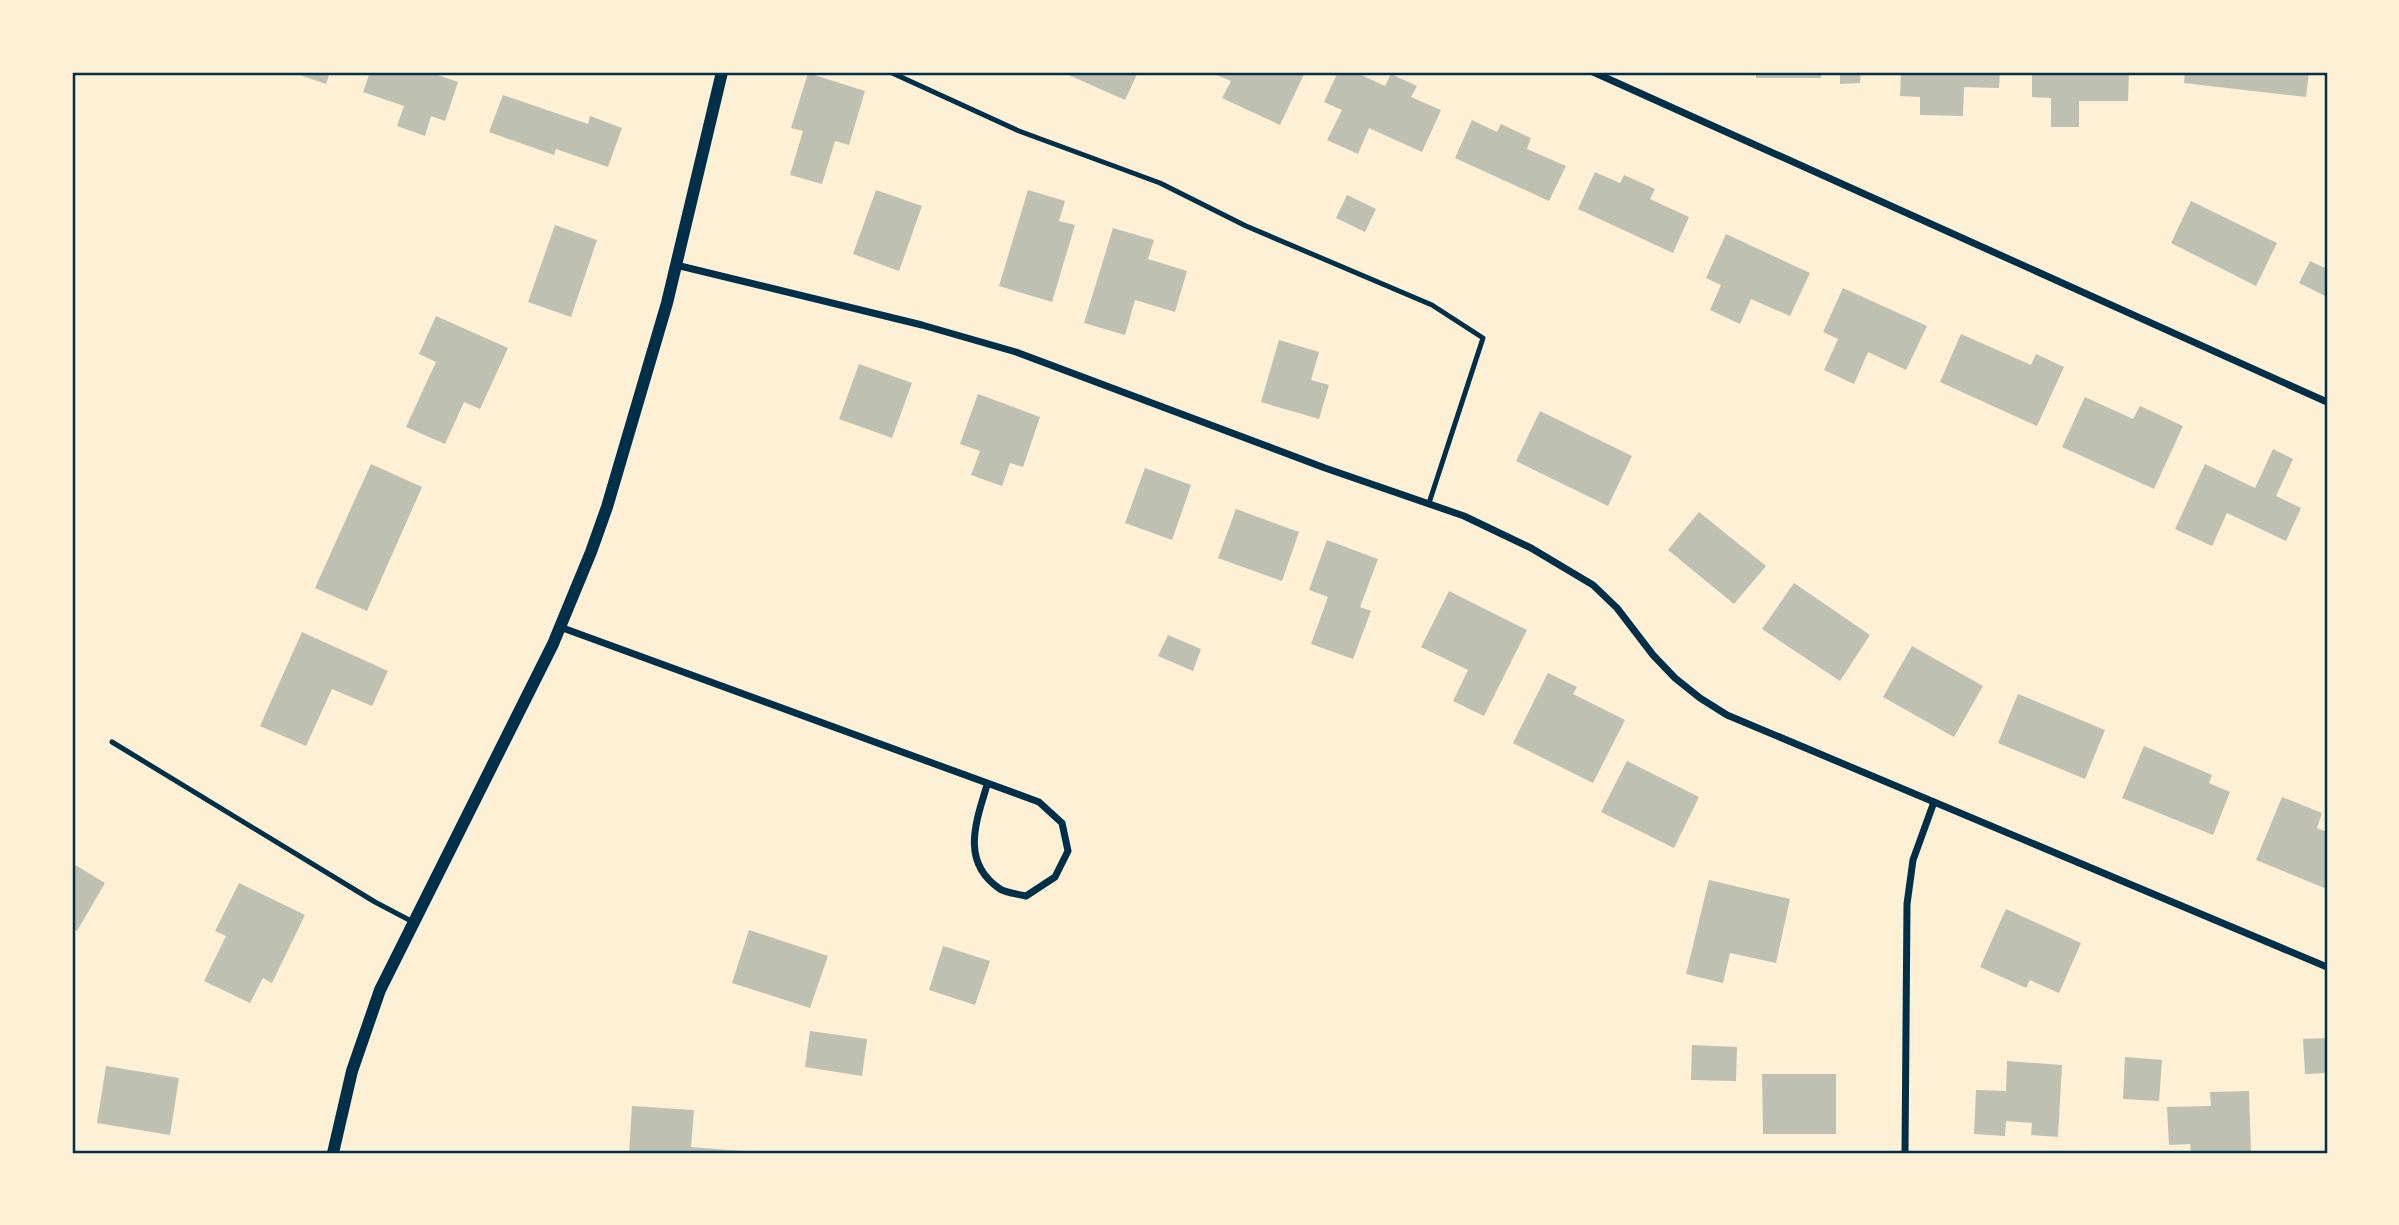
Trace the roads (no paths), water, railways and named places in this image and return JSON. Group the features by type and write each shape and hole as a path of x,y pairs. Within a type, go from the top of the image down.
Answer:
{"street":[{"path":"333,1153 345,1096 380,990 560,627 607,507 657,340 722,72"},
{"path":"1593,72 2327,402"},
{"path":"676,265 994,345 1497,530 1593,585 1617,608 1653,655 1675,678 1727,715 2327,967"},
{"path":"560,627 986,785 1039,802 1062,823 1068,851 1055,877 1026,896 1001,890 981,872 973,845 986,785"},
{"path":"1905,1153 1907,904 1913,860 1934,802"}],"lane":[{"path":"890,72 1019,131 1160,183 1246,226 1432,305 1483,338 1429,503"},
{"path":"112,742 375,902 415,922"}]}
